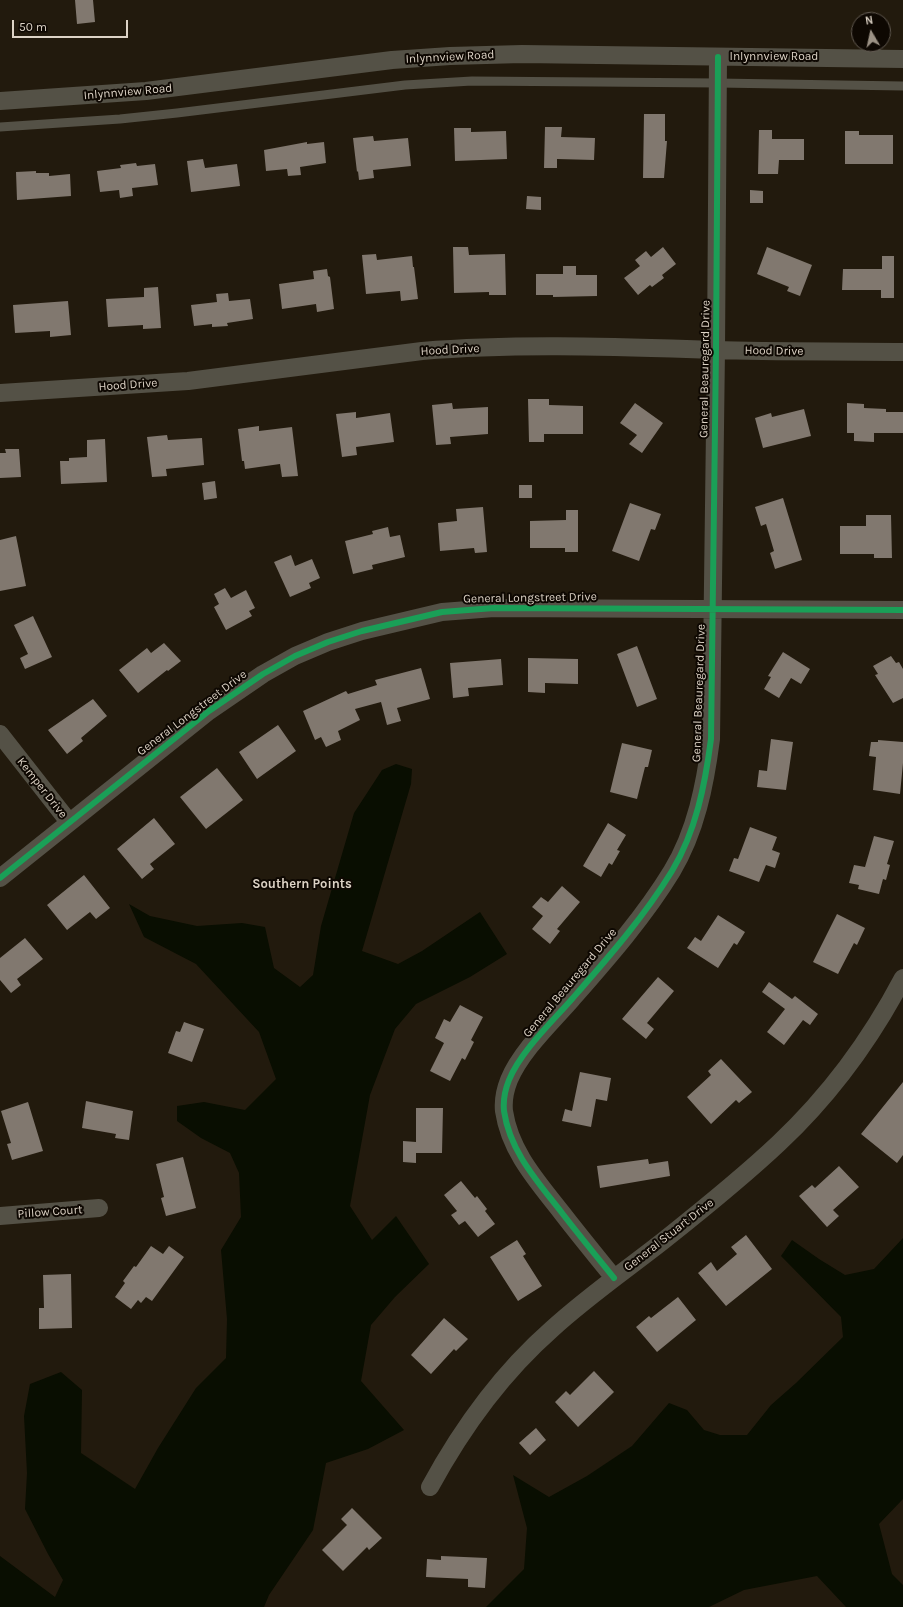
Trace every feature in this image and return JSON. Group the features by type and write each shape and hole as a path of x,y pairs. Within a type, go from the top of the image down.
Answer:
{"street":[{"name":"Inlynnview Road","path":"0,101 181,87 421,58 522,54 903,59"},
{"name":"General Beauregard Drive","path":"614,1278 531,1174 518,1153 509,1131 504,1110 505,1093 509,1079 535,1040 620,942 661,889 686,844 700,802 706,774 710,746 716,350 718,57"},
{"name":"Hood Drive","path":"0,394 188,381 422,351 460,348 637,347 716,350 903,352"},
{"name":"General Longstreet Drive","path":"0,878 209,711 263,674 295,656 328,642 362,631 442,612 494,608 903,610"},
{"name":"Kemper Drive","path":"0,734 69,822"},
{"name":"General Stuart Drive","path":"430,1487 458,1439 490,1394 552,1329 729,1187 779,1143 815,1106 844,1072 865,1042 903,978"},
{"name":"Pillow Court","path":"0,1216 99,1208"}],"lane":[{"path":"0,127 120,119 390,87 442,83 517,81 718,82 903,86"}],"shaded area":[{"path":"396,764 412,769 411,784 362,951 398,964 422,951 480,912 507,954 470,977 416,1004 395,1029 370,1095 350,1206 372,1240 396,1216 429,1264 395,1297 371,1325 361,1381 404,1430 368,1449 326,1463 313,1530 269,1595 264,1607 0,1607 0,1556 55,1597 63,1580 25,1509 27,1473 24,1416 30,1384 61,1372 82,1390 81,1453 135,1489 158,1448 196,1388 226,1358 227,1319 221,1250 241,1217 239,1173 230,1153 201,1138 177,1121 177,1106 204,1102 245,1110 276,1079 259,1032 196,964 144,937 129,904 150,916 197,926 242,923 265,927 274,968 300,987 313,975 321,926 354,813 382,770"},
{"path":"903,1238 903,1499 879,1524 892,1574 903,1585 903,1607 846,1607 817,1576 744,1590 709,1607 486,1607 524,1569 527,1528 513,1475 549,1497 587,1476 632,1446 669,1403 687,1410 704,1430 720,1435 747,1435 771,1405 843,1337 841,1317 781,1256 792,1240 845,1275 874,1269"}],"building":[{"path":"75,0 93,0 95,22 77,24"},
{"path":"644,114 665,114 665,141 667,141 664,178 643,178"},
{"path":"545,127 562,127 561,137 595,138 594,160 557,159 557,168 544,168"},
{"path":"454,128 471,128 471,132 506,131 507,159 455,161"},
{"path":"759,130 772,130 772,139 804,139 804,160 779,160 778,174 758,174"},
{"path":"845,131 859,131 859,135 893,135 893,164 845,164"},
{"path":"373,136 374,141 408,138 411,166 373,170 374,178 359,180 353,138"},
{"path":"307,142 307,144 324,142 326,163 300,167 301,175 288,176 287,169 266,171 264,150"},
{"path":"203,159 205,168 237,164 240,186 191,192 187,161"},
{"path":"136,163 137,166 155,164 158,185 132,188 133,196 120,198 119,190 100,192 97,171 121,168 120,165"},
{"path":"36,171 36,173 49,173 49,176 70,174 71,196 17,200 16,172"},
{"path":"750,190 763,191 763,203 750,203"},
{"path":"527,196 541,197 541,210 526,209"},
{"path":"453,247 468,247 469,255 505,254 506,295 489,295 489,292 454,293"},
{"path":"663,247 676,264 662,275 664,278 652,287 650,285 638,295 624,278 640,266 635,260 646,251 651,257"},
{"path":"767,247 812,265 800,296 787,291 789,287 757,274"},
{"path":"376,254 377,260 412,256 418,299 401,301 400,291 366,294 362,255"},
{"path":"882,256 894,256 894,298 881,298 881,290 842,290 843,269 882,269"},
{"path":"563,266 576,266 576,275 597,275 597,296 553,297 553,295 536,295 536,274 563,274"},
{"path":"327,269 328,276 330,277 334,309 317,312 316,304 282,309 279,284 314,279 313,271"},
{"path":"158,287 161,328 143,329 143,325 108,327 106,299 144,297 144,288"},
{"path":"228,293 229,301 250,299 253,319 227,323 228,326 212,327 212,324 194,326 191,305 217,302 216,294"},
{"path":"68,301 71,335 50,337 50,331 15,333 13,305"},
{"path":"528,399 549,399 549,405 583,406 583,434 544,434 544,442 529,442"},
{"path":"452,403 453,409 488,407 488,434 450,437 451,444 436,445 432,405"},
{"path":"635,403 663,423 642,453 629,444 637,435 620,423"},
{"path":"847,403 864,404 864,408 886,409 886,412 903,412 903,433 874,433 874,442 854,441 854,433 847,433"},
{"path":"804,409 811,436 763,448 755,418 771,413 772,417"},
{"path":"356,412 356,418 390,413 394,442 356,447 357,455 342,457 336,414"},
{"path":"259,426 259,431 292,427 298,476 282,477 280,464 245,469 244,461 242,461 238,429"},
{"path":"167,435 168,440 202,438 204,465 166,469 167,476 152,477 147,437"},
{"path":"105,439 107,482 61,484 60,461 69,461 69,458 87,457 87,440"},
{"path":"5,449 19,449 21,477 0,478 0,453 6,453"},
{"path":"215,481 217,498 204,500 202,483"},
{"path":"519,485 532,485 532,498 519,498"},
{"path":"783,498 802,560 775,569 770,553 774,551 766,524 761,526 755,507"},
{"path":"630,503 661,514 655,530 651,529 639,561 612,551"},
{"path":"483,507 487,552 475,553 474,548 440,551 438,523 457,521 456,509"},
{"path":"566,510 578,510 578,552 565,552 565,548 530,548 530,521 566,520"},
{"path":"866,515 891,515 892,558 874,558 874,554 840,554 840,526 866,526"},
{"path":"388,527 390,537 400,535 405,557 372,565 373,569 353,574 345,541 373,534 372,531"},
{"path":"16,536 26,586 0,591 0,540"},
{"path":"291,555 295,566 312,559 320,578 309,583 311,588 290,597 274,562"},
{"path":"225,588 231,598 246,590 255,608 249,611 252,616 226,630 214,607 219,604 214,594"},
{"path":"33,616 52,657 25,669 20,658 28,654 14,625"},
{"path":"164,643 181,661 138,693 119,670 147,648 151,653"},
{"path":"637,646 657,699 637,707 617,654"},
{"path":"783,652 810,669 801,684 791,678 779,698 764,689 771,677 768,676"},
{"path":"891,656 896,663 899,662 903,669 903,698 893,703 875,675 878,674 873,666"},
{"path":"528,658 578,659 578,684 545,683 545,693 528,692"},
{"path":"501,659 503,685 468,688 469,696 453,698 450,663"},
{"path":"421,668 430,699 397,708 401,721 387,725 381,702 355,709 360,720 338,731 341,740 326,747 321,737 315,740 303,711 346,691 348,694 377,685 375,680"},
{"path":"93,699 107,716 81,738 83,741 67,754 48,730"},
{"path":"278,725 296,751 257,779 239,752"},
{"path":"771,739 793,742 786,790 757,787 759,770 767,771"},
{"path":"878,740 903,742 903,763 900,794 873,790 876,757 869,756 871,742 878,742"},
{"path":"622,743 652,750 648,767 645,767 637,799 610,792"},
{"path":"217,768 243,800 206,829 180,797"},
{"path":"154,818 175,844 150,864 154,869 142,879 117,849"},
{"path":"608,823 626,835 617,850 620,851 612,865 609,863 601,877 583,866"},
{"path":"750,827 777,837 772,850 780,853 775,868 766,865 759,882 729,871 734,858 738,859"},
{"path":"874,836 894,841 887,864 890,865 886,880 883,879 879,894 858,889 859,885 849,883 854,865 865,867"},
{"path":"84,875 110,908 96,919 90,912 67,930 47,905"},
{"path":"562,886 580,902 557,929 560,931 550,944 532,929 543,916 532,907 541,897 548,902"},
{"path":"837,914 865,928 857,945 854,943 838,974 813,962"},
{"path":"718,915 745,932 737,945 734,943 718,968 687,948 695,937 701,941"},
{"path":"25,938 43,959 17,979 21,985 11,993 0,980 0,958"},
{"path":"658,977 674,991 647,1023 654,1029 646,1039 622,1019"},
{"path":"769,982 792,999 795,996 818,1014 810,1025 803,1020 784,1045 767,1032 785,1009 762,992"},
{"path":"460,1005 483,1017 471,1040 474,1042 465,1060 462,1058 450,1081 430,1071 444,1043 435,1038 444,1019 450,1022"},
{"path":"184,1022 204,1029 192,1062 168,1053 176,1031 180,1032"},
{"path":"721,1059 752,1092 739,1103 736,1100 711,1124 687,1097 711,1075 708,1071"},
{"path":"580,1072 611,1078 607,1101 596,1099 591,1127 562,1121 565,1109 572,1111"},
{"path":"903,1082 903,1155 897,1163 861,1134"},
{"path":"86,1101 133,1111 129,1140 115,1138 116,1134 82,1128"},
{"path":"28,1102 43,1151 12,1160 7,1144 11,1143 1,1111"},
{"path":"416,1108 443,1108 442,1153 416,1153 416,1163 403,1162 403,1141 416,1142"},
{"path":"183,1157 196,1208 166,1216 161,1198 164,1197 156,1164"},
{"path":"648,1159 649,1164 668,1161 670,1176 600,1188 597,1166"},
{"path":"839,1166 859,1187 833,1210 839,1216 827,1227 799,1196 812,1185 815,1188"},
{"path":"461,1181 475,1198 477,1196 487,1209 485,1211 495,1224 478,1237 465,1221 459,1225 451,1215 457,1211 444,1195"},
{"path":"746,1235 772,1269 726,1306 698,1273 711,1262 717,1271 737,1254 731,1247"},
{"path":"517,1240 526,1254 523,1256 542,1286 518,1301 490,1257"},
{"path":"151,1246 163,1254 169,1246 184,1257 152,1301 146,1297 141,1303 138,1300 131,1309 115,1297 125,1283 123,1281 134,1266 136,1267"},
{"path":"71,1274 72,1328 39,1329 39,1308 44,1308 43,1275"},
{"path":"678,1297 696,1320 657,1352 636,1327 649,1316 651,1318"},
{"path":"444,1318 468,1339 456,1351 454,1349 431,1374 411,1355"},
{"path":"594,1371 614,1392 578,1427 555,1402 566,1391 570,1395"},
{"path":"536,1428 546,1440 530,1455 519,1443"},
{"path":"352,1508 382,1538 369,1550 367,1547 343,1571 322,1550 347,1525 341,1519"},
{"path":"441,1556 487,1558 485,1588 468,1587 468,1579 426,1577 427,1559 441,1560"}],"cycle path":[{"path":"614,1278 581,1238 526,1166 512,1140 507,1126 504,1111 504,1099 509,1080 521,1058 612,953 649,905 672,871 693,824 706,773 711,739 718,57"},
{"path":"0,878 209,711 263,674 295,656 328,642 362,631 442,612 494,608 903,610"}],"district":[{"name":"Southern Points","path":"302,884"}]}
